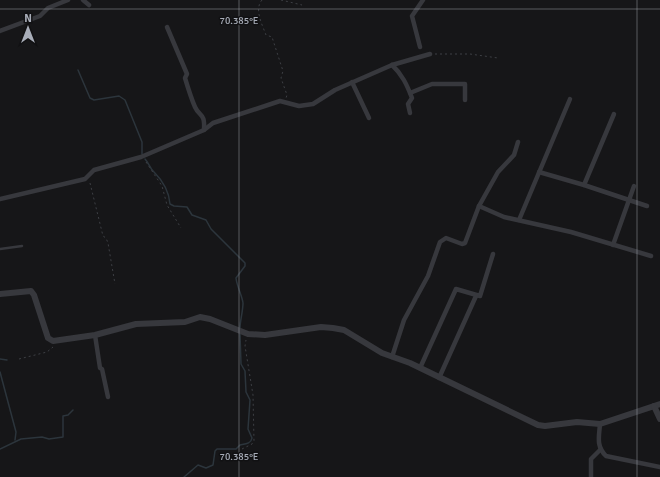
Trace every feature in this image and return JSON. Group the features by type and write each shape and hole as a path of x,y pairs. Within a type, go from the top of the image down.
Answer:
{"street":[{"path":"0,31 40,16 48,8 68,0"},
{"path":"83,0 89,5"},
{"path":"420,48 412,16 423,0"},
{"path":"167,27 187,74 185,78 196,109 202,114 205,120 204,130"},
{"path":"0,199 85,179 94,170 141,157 204,130 214,123 280,101 299,106 313,104 335,90 352,82 392,65 430,54"},
{"path":"392,65 400,73 412,98 408,104 410,113"},
{"path":"352,82 369,118"},
{"path":"410,93 432,84 465,84 465,100"},
{"path":"519,220 570,99"},
{"path":"584,185 614,114"},
{"path":"392,357 404,320 428,276 440,242 446,238 462,244 465,243 479,206 498,172 514,155 518,142"},
{"path":"539,172 647,206"},
{"path":"613,246 634,186"},
{"path":"479,206 504,217 571,232 613,246 652,256"},
{"path":"420,368 456,289 480,296 493,254"},
{"path":"0,294 30,291 34,295 48,338 53,341 94,335 136,324 186,322 200,317 210,319 248,334 265,335 321,327 333,328 344,330 382,353 420,368 538,425 545,426 577,422 600,424 657,405 660,420"},
{"path":"439,378 476,296"},
{"path":"94,335 100,368 102,369 108,397"},
{"path":"600,424 598,443 600,450 606,456 660,467"},
{"path":"591,477 591,460 600,450"}],"lane":[{"path":"0,249 22,246"}],"path":[{"path":"262,0 258,4 258,10 266,35 272,38 283,71 281,78 287,95 285,99 280,101"},
{"path":"281,0 302,5"},
{"path":"430,54 470,54 498,58"},
{"path":"141,157 162,186 167,205 181,228"},
{"path":"88,175 103,236 106,238 108,243 115,284"},
{"path":"242,449 252,444 254,441 253,395 245,346 248,334"},
{"path":"19,359 47,352 60,341"}],"waterway":[{"path":"78,70 90,98 94,100 119,96 125,100 142,142 142,154"},
{"path":"145,159 165,186 170,204 174,206 187,207 192,215 206,220 211,229 245,263 245,266 236,278 243,303 240,328"},
{"path":"184,477 198,465 206,468 213,465 215,451 217,449 236,449 240,445 248,443 252,438 248,429 250,400 246,392 245,371 241,364 240,334"},
{"path":"0,359 7,360"},
{"path":"0,372 16,432 15,440"},
{"path":"0,449 21,439 42,437 49,439 63,437 63,416 68,415 73,410"}]}
